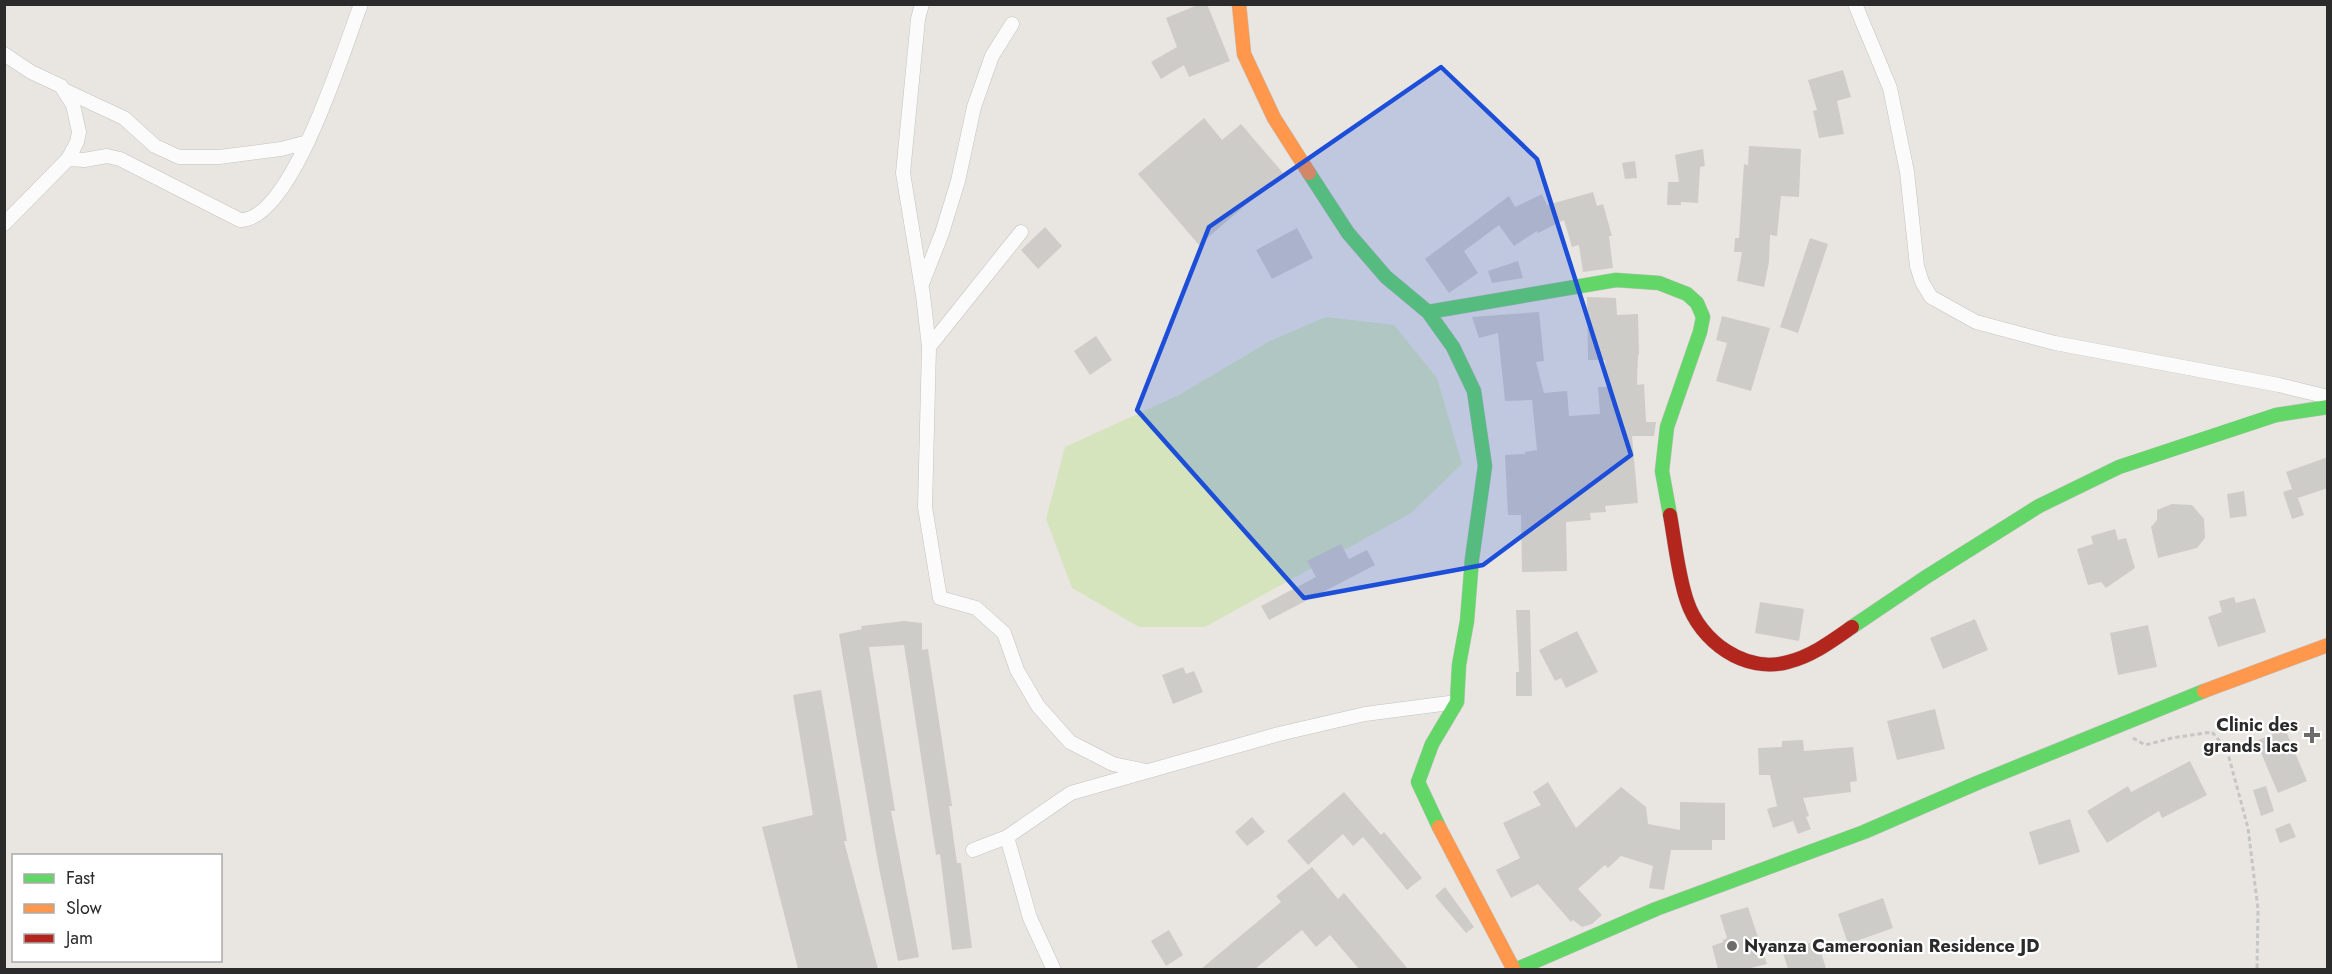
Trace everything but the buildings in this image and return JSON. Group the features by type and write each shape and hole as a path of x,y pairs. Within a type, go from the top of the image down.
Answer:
{"street":[{"path":"68,159 84,160 107,156 120,159 240,220 248,220 259,215 274,200 308,142 361,4"},
{"path":"922,4 918,19 903,173 929,347 926,507 940,598 976,608 1004,633 1017,670 1038,706 1070,742 1113,764 1146,771"},
{"path":"1239,4 1244,54 1274,118 1348,233 1386,278 1428,312 1453,347 1474,391 1485,466 1457,702 1432,744 1418,782 1449,850 1515,969 1656,909 1864,832 2114,727 2247,674 2328,645"},
{"path":"1855,4 1890,88 1907,172 1917,266 1922,282 1931,297 1976,322 2055,343 2279,385 2328,397"},
{"path":"921,287 942,233 958,181 974,107 988,66 1012,24"},
{"path":"4,54 31,72 61,86 73,105 79,132 77,142 68,159 4,224"},
{"path":"64,90 124,118 154,146 179,157 219,157 281,149 308,142"},
{"path":"929,347 1021,232"},
{"path":"1428,312 1616,280 1659,282 1687,294 1697,303 1703,316 1700,332 1666,427 1662,471 1668,507 1687,602 1704,632 1728,654 1759,664 1785,663 1819,650 1926,577 2039,506 2119,467 2276,415 2328,407"},
{"path":"974,850 1006,837 1071,793 1279,734 1354,716 1457,702"},
{"path":"1006,837 1030,918 1054,969"}],"path":[{"path":"2114,727 2145,745 2212,732 2227,750 2248,828 2258,909 2257,969"}],"highlighted area":[{"path":"1441,67 1537,159 1631,455 1483,565 1304,598 1137,410 1209,227"}],"green space":[{"path":"1326,317 1394,325 1437,378 1462,464 1411,513 1205,627 1139,627 1072,588 1046,519 1065,447 1179,395 1270,341"}],"traffic: fast":[{"path":"1309,173 1348,233 1386,277 1428,312 1453,347 1474,391 1485,466 1472,559 1467,621 1459,665 1457,702 1432,744 1418,782 1439,827"},
{"path":"1428,312 1616,280 1659,283 1687,294 1697,303 1703,317 1700,332 1667,427 1662,471 1670,515"},
{"path":"1852,627 2039,506 2119,467 2276,415 2328,407"},
{"path":"1515,970 1656,909 1864,832 1977,783 2204,691"}],"traffic: slow":[{"path":"1239,4 1244,54 1274,118 1309,173"},
{"path":"2204,691 2328,645"},
{"path":"1439,827 1514,970"}],"traffic: jam":[{"path":"1670,515 1684,591 1693,616 1713,641 1726,651 1741,659 1756,663 1788,662 1814,652 1852,627"}],"place":[{"name":"Clinic des grands lacs","path":"2312,735"},
{"name":"Nyanza Cameroonian Residence JD","path":"1732,946"}]}
